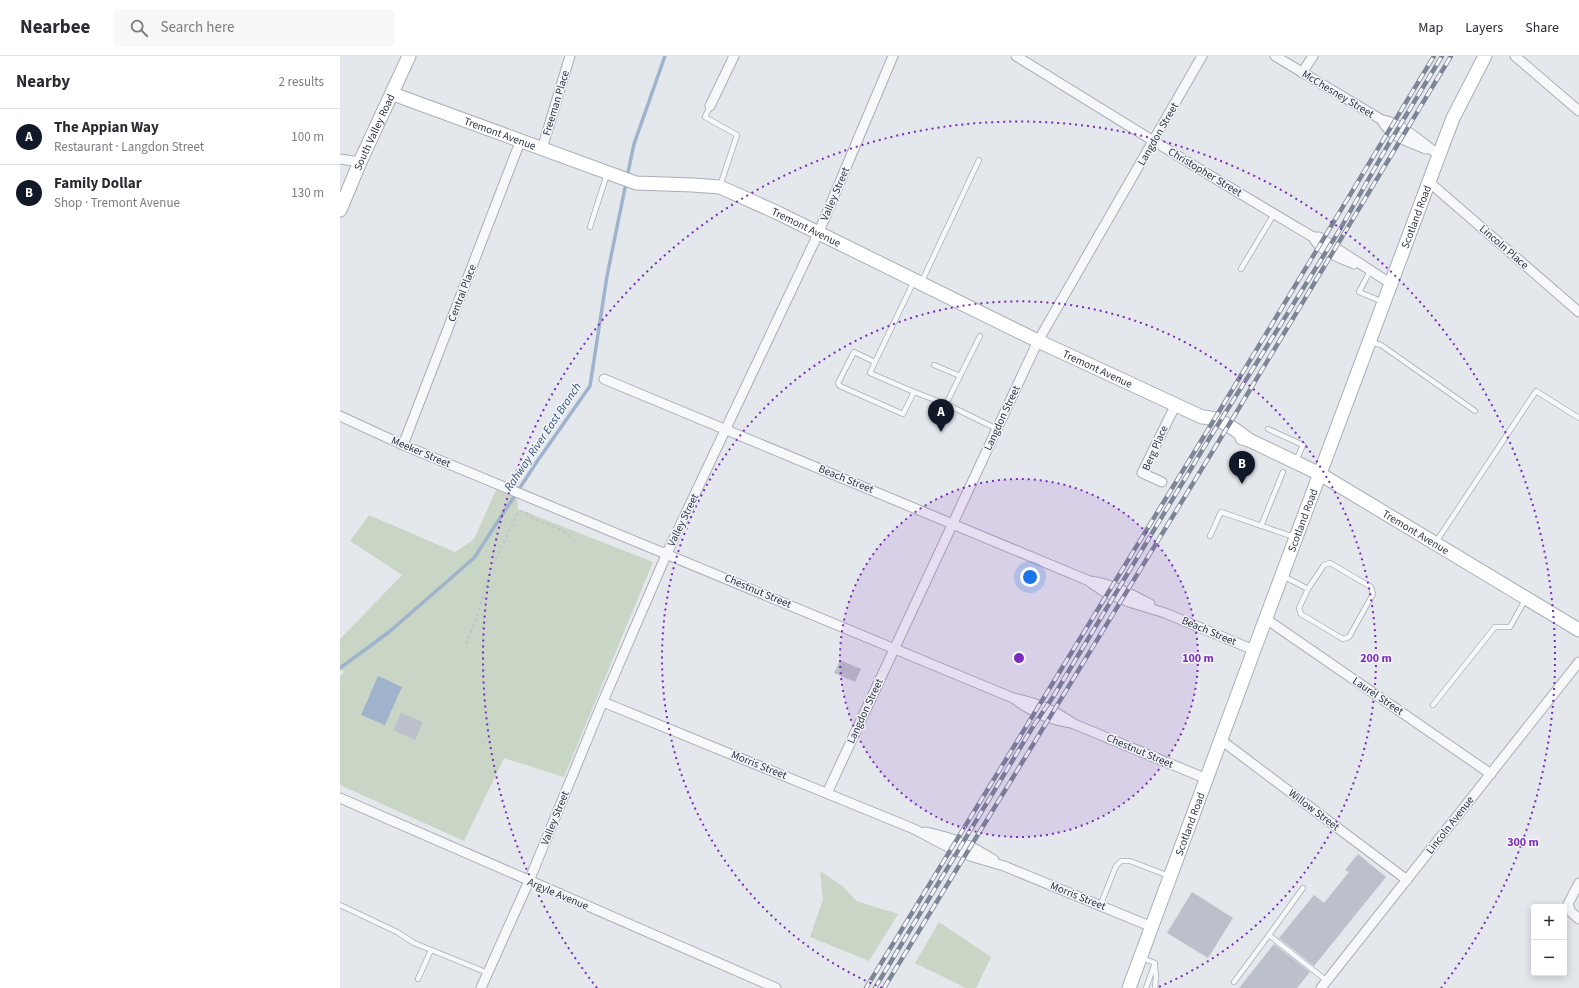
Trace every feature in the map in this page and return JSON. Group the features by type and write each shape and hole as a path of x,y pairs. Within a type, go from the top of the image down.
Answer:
{"street":[{"name":"South Valley Road","path":"340,210 360,162 393,94 409,56"},
{"name":"Freeman Place","path":"542,149 570,56"},
{"path":"710,106 734,56"},
{"name":"Valley Street","path":"481,988 530,881 603,702 667,553 818,234 893,56"},
{"name":"Christopher Street","path":"1016,56 1154,142 1274,214 1313,237 1319,237 1324,240 1390,283"},
{"name":"Langdon Street","path":"827,793 1038,341 1154,142 1202,56"},
{"name":"McChesney Street","path":"1275,56 1382,120 1389,121 1409,132 1439,155"},
{"path":"1302,73 1313,56"},
{"name":"Scotland Road","path":"1129,988 1368,341 1453,118 1485,56"},
{"path":"1515,56 1579,111"},
{"name":"Tremont Avenue","path":"393,94 607,174 636,183 693,184 720,187 778,213 1038,341 1202,417 1209,417 1232,427 1249,440 1320,474 1579,630"},
{"name":"Central Place","path":"403,445 520,142"},
{"path":"340,159 360,162"},
{"name":"Lincoln Place","path":"1429,182 1579,312"},
{"name":"Beach Street","path":"604,380 1087,580 1107,584 1132,594 1165,613 1254,650"},
{"name":"Berg Place","path":"1162,482 1142,473 1176,404"},
{"name":"Meeker Street","path":"340,416 403,445 503,486"},
{"name":"Chestnut Street","path":"503,486 1013,698 1034,702 1052,710 1074,724 1207,779"},
{"name":"Laurel Street","path":"1266,619 1491,774"},
{"name":"Lincoln Avenue","path":"1324,984 1579,662"},
{"name":"Morris Street","path":"603,702 914,829 950,837 976,849 1004,866 1152,927"},
{"name":"Willow Street","path":"1221,740 1407,880"},
{"name":"Argyle Avenue","path":"340,798 776,988"},
{"path":"1579,883 1568,904 1571,912 1579,919"}],"lane":[{"path":"710,106 705,118 736,134 720,187"},
{"path":"979,160 870,372 914,392 946,404 996,429"},
{"path":"590,227 607,174"},
{"path":"1241,269 1274,214"},
{"path":"1370,271 1359,292 1383,302"},
{"path":"946,404 980,336"},
{"path":"1368,341 1381,345 1475,411"},
{"path":"874,362 854,352 838,383 840,386 903,414 914,392"},
{"path":"934,365 960,376"},
{"path":"1435,544 1536,391 1579,418"},
{"path":"1268,429 1303,445 1295,463"},
{"path":"1261,526 1283,472"},
{"path":"1210,536 1221,512 1296,537"},
{"path":"1330,563 1370,587 1373,594 1349,637 1343,639 1301,614 1299,608 1308,589 1324,564 1330,563"},
{"path":"1282,575 1308,589"},
{"path":"1433,705 1495,627 1510,627 1526,598"},
{"path":"1100,906 1116,866 1121,861 1130,861 1170,877"},
{"path":"1234,982 1270,935 1303,888"},
{"path":"340,905 431,950 488,973"},
{"path":"1270,935 1324,984"},
{"path":"418,979 431,950"},
{"path":"1140,958 1155,963"},
{"path":"1146,988 1155,963"},
{"path":"1155,963 1155,988"}],"path":[{"path":"466,644 475,622 492,567 517,514 521,511 527,513 538,521 562,530 578,543"}],"green space":[{"path":"497,488 517,498 518,509 653,562 564,777 504,758 464,841 340,785 340,676 344,672 340,669 340,639 402,575 350,541 369,515 455,552 474,539"},
{"path":"820,871 844,887 856,901 898,914 869,961 810,937 823,900"},
{"path":"939,922 991,957 976,988 966,988 915,963"}],"water":[{"path":"378,676 402,687 385,725 361,715"}],"building":[{"path":"840,660 861,669 855,682 834,673"},
{"path":"401,713 423,722 415,740 393,730"},
{"path":"1358,854 1386,877 1314,966 1279,938 1314,895 1324,903 1349,872 1345,870"},
{"path":"1192,892 1233,918 1208,958 1167,933"},
{"path":"1274,944 1310,972 1297,988 1239,988"}],"waterway":[{"name":"Rahway River East Branch","path":"627,177 634,144 665,56"},
{"name":"Rahway River East Branch","path":"340,668 389,632 474,558 538,460 590,386 607,276 626,183"}],"railway":[{"path":"866,988 1220,410 1434,56"},
{"path":"875,988 1209,439 1339,231 1388,145 1442,56"},
{"path":"884,988 1233,418 1451,56"}],"place":[{"name":"The Appian Way","path":"941,432"},
{"name":"Family Dollar","path":"1242,484"}]}
